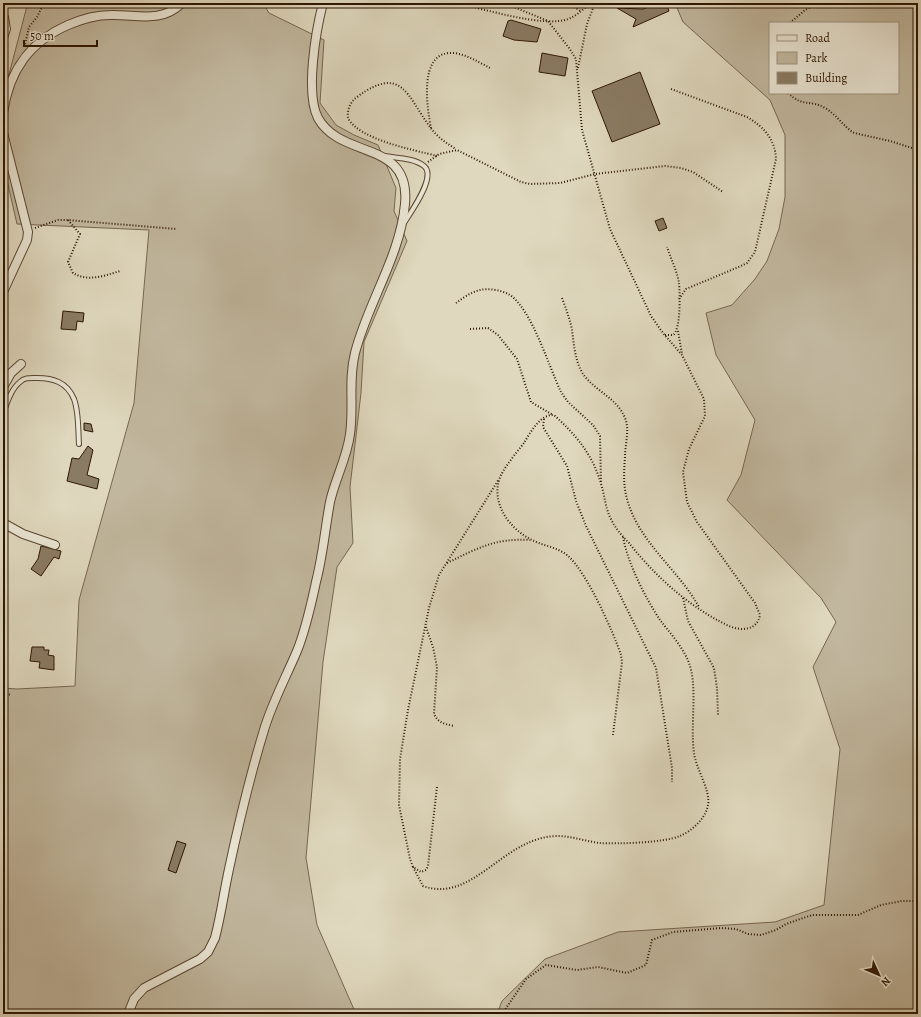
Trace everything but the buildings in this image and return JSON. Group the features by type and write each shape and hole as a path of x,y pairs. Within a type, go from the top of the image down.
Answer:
{"street":[{"path":"128,1014 134,999 144,988 200,959 211,946 215,938 241,813 264,729 302,636 317,579 326,537 330,502 348,447 350,431 350,383 354,354 399,233 404,205 404,180 400,171 393,164 332,133 322,124 316,112 312,82 317,29 323,3"},
{"path":"3,114 5,93 23,59 32,48 51,32 79,21 98,16 157,17 169,13 180,4"},
{"path":"3,133 28,232 27,240 3,292"},
{"path":"3,387 11,373 21,364"},
{"path":"3,523 23,534 55,546"}],"lane":[{"path":"3,44 8,29 6,17"},
{"path":"373,154 404,159 423,165 428,173 427,182 399,233"},
{"path":"3,414 13,388 26,378 51,378 59,381 66,386 74,398 79,444"}],"path":[{"path":"23,50 29,27 37,17 44,3"},
{"path":"458,3 510,15 548,21 569,19 592,3"},
{"path":"504,3 548,21 572,52 578,70"},
{"path":"566,3 581,11"},
{"path":"470,329 488,328 498,335 516,359 531,402 554,416 570,430 584,447 601,484 609,514 623,536 649,567 683,598 730,626 741,630 753,626 759,620 760,615 756,603 696,522 687,502 683,480 684,468 689,449 705,416 704,400 682,355 664,335 651,316 613,236 579,119 578,70 587,24 595,3"},
{"path":"791,22 805,10 819,3"},
{"path":"431,129 427,106 430,67 434,60 449,53 457,54 490,68"},
{"path":"437,156 391,144 359,130 350,121 348,110 350,104 357,97 372,88 388,82 394,83 407,92 431,129 446,143 457,150 522,182 530,184 560,183 596,174 658,166 673,166 693,172 723,192"},
{"path":"671,89 747,117 765,131 772,140 776,152 775,164 767,192 758,245 755,252 746,263 741,266 686,289 679,300"},
{"path":"789,94 794,100 807,104 815,103 826,108 840,118 849,130 854,133 890,141 918,150"},
{"path":"423,165 437,156 457,150"},
{"path":"68,220 80,234 68,262 73,273 87,278 100,277 120,271"},
{"path":"28,232 49,222 68,220 176,229"},
{"path":"667,247 679,282 678,330 682,355"},
{"path":"456,303 473,292 488,289 509,294 516,300 525,312 561,392 568,402 593,425 600,436 601,484"},
{"path":"562,298 571,326 573,343 581,369 589,381 616,405 626,419 627,432 624,485 632,514 654,549 691,593 700,608"},
{"path":"664,335 674,335 678,330"},
{"path":"554,416 544,418 533,429 501,476 446,564 436,583 408,710 398,784 401,819 413,867 423,886 443,890 468,882 513,850 532,840 557,836 598,843 639,842 668,839 680,836 690,830 706,813 709,804 708,797 696,764 693,744 692,677 689,664 686,655 658,616 639,580 626,553 623,536"},
{"path":"544,418 543,427 567,466 575,496 586,526 656,668 672,768 672,782"},
{"path":"501,476 497,494 501,510 513,526 531,540"},
{"path":"446,564 493,542 506,539 531,540 564,552 570,557 593,592 618,648 622,662 613,735"},
{"path":"683,598 688,621 714,668 717,688 718,715"},
{"path":"426,626 433,647 437,667 434,714 436,719 454,726"},
{"path":"3,693 12,695"},
{"path":"413,867 421,872 426,870 428,866 437,787"},
{"path":"502,1014 526,979 546,965 577,970 598,967 627,973 646,965 652,940 673,932 736,929 748,934 761,935 812,915 858,915 888,904 902,901 918,901"}],"green space":[{"path":"25,3 263,3 269,13 324,40 320,103 336,125 354,135 378,145 396,188 394,211 407,241 364,342 361,393 350,487 353,543 337,567 323,662 306,858 317,925 356,1014 3,1014 3,688 17,689 75,686 79,600 134,403 149,230 17,224 3,163 3,80 7,82 27,6"},
{"path":"675,3 918,3 918,1014 497,1014 502,1001 545,959 618,932 775,922 824,905 840,749 813,667 836,622 821,598 727,500 741,475 755,420 716,355 706,313 732,305 755,279 767,261 779,229 785,197 785,135 770,100 683,22"}]}
